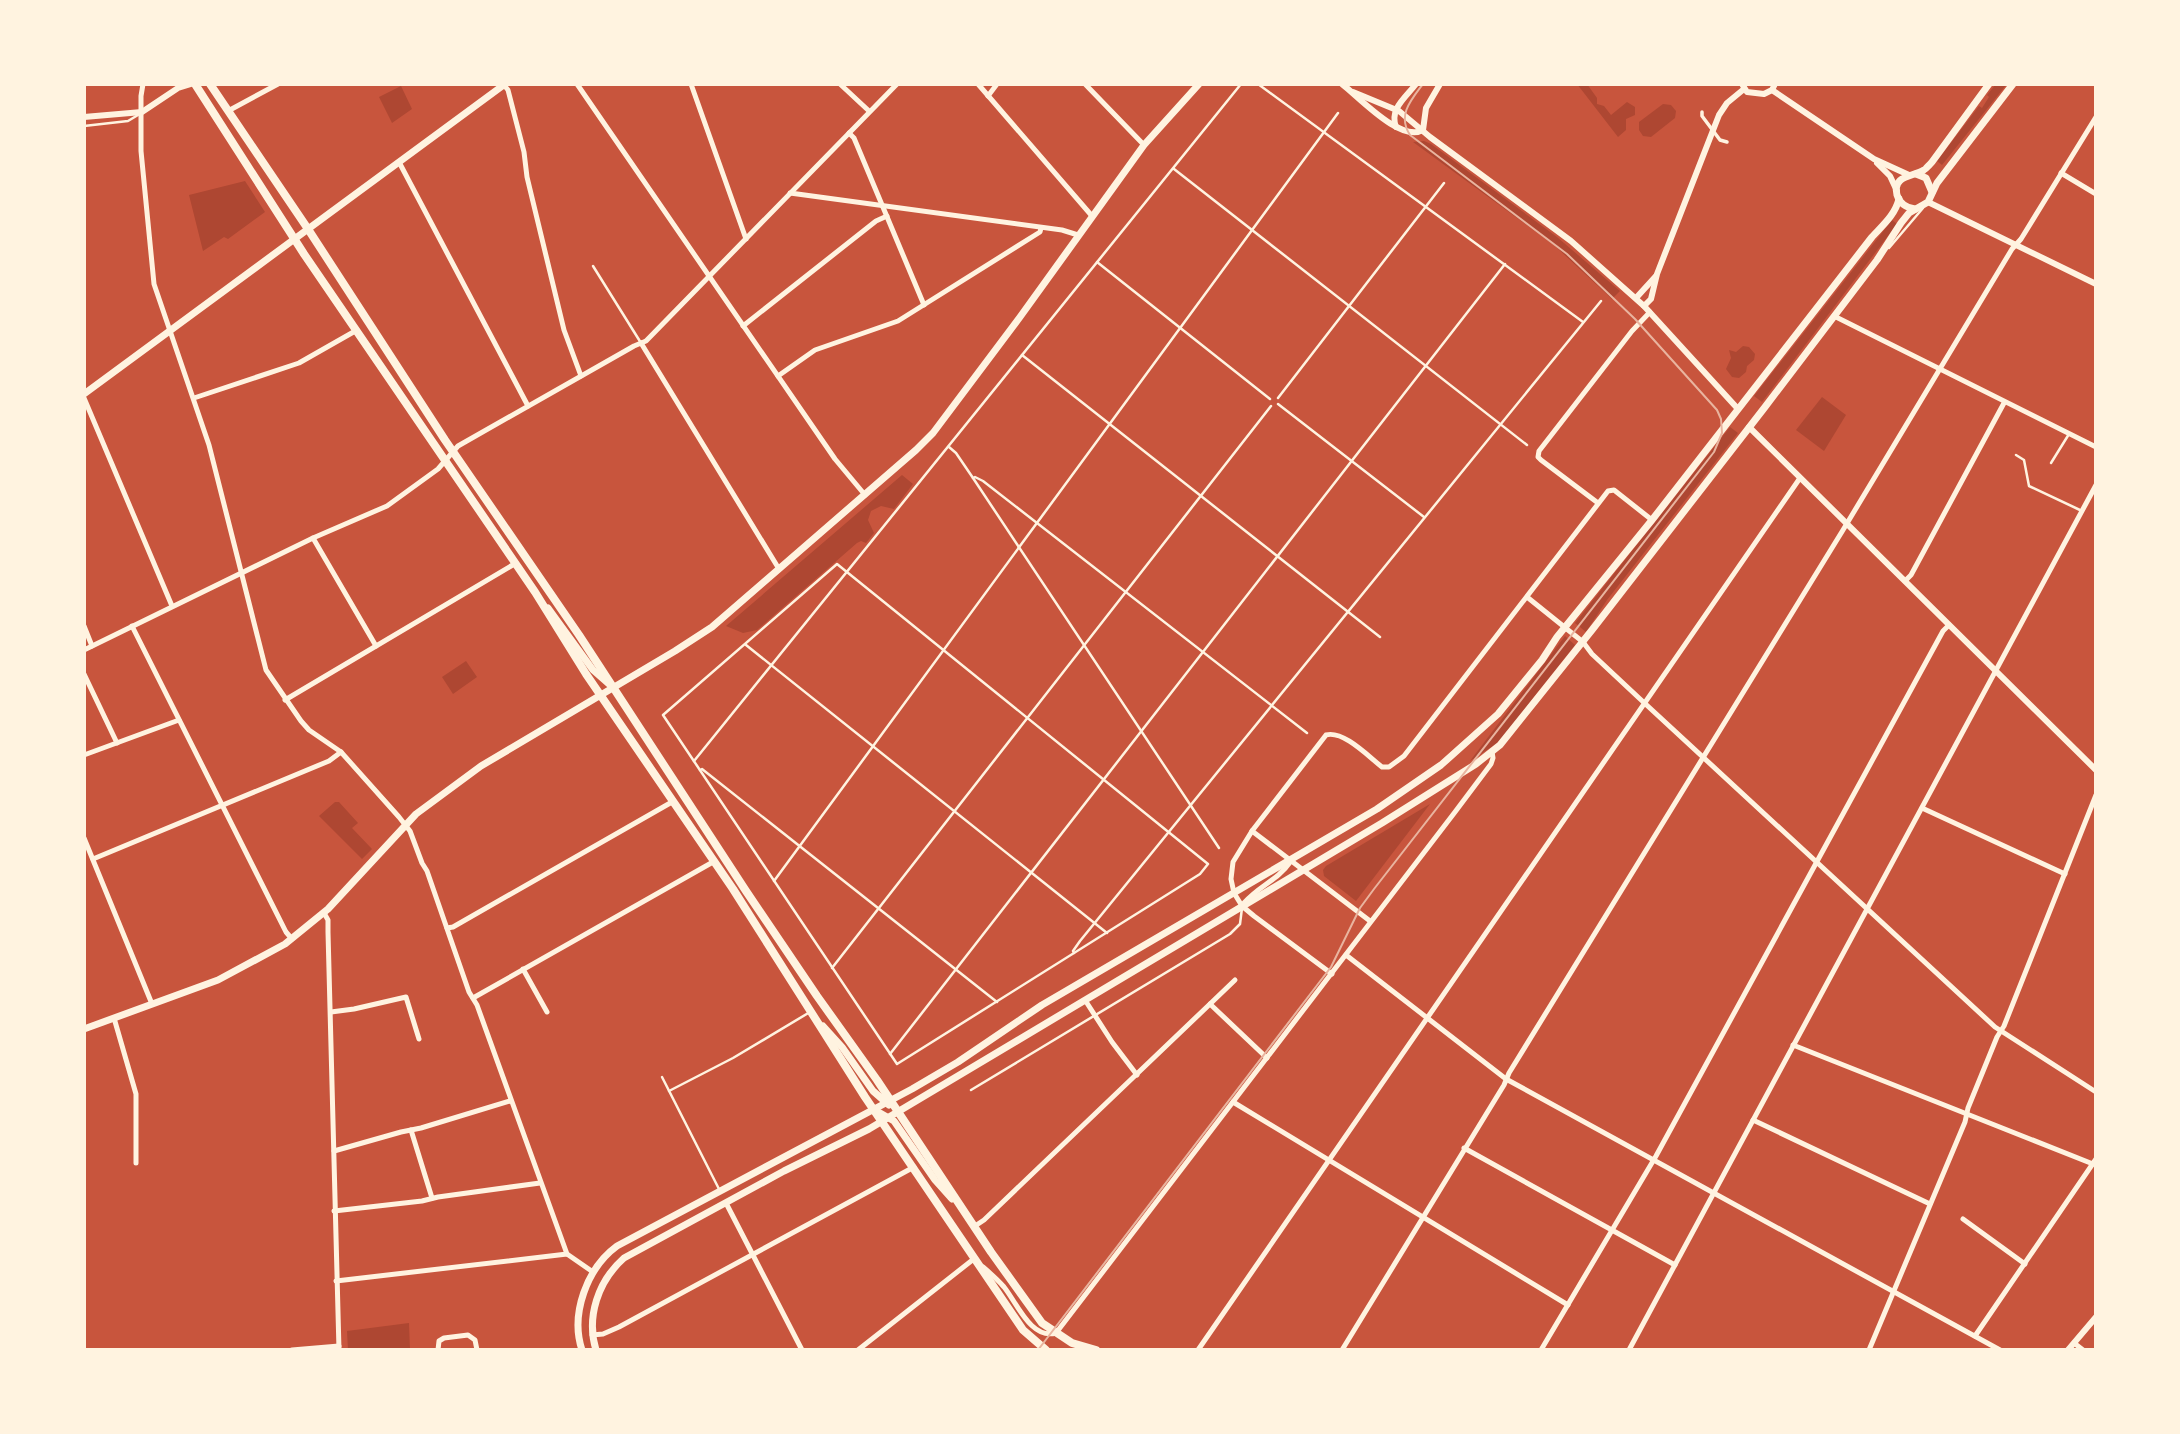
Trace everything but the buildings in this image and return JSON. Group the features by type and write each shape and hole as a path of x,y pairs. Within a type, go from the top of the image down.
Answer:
{"main road":[{"path":"193,84 294,239 536,592 600,695 713,862 873,1109 885,1119 967,1215"},
{"path":"210,84 817,996 1034,1312 1042,1323 1072,1343 1096,1350"},
{"path":"84,396 505,84"},
{"path":"84,1029 218,980 292,939 324,913 404,824 481,766 703,635 916,450 944,420 1144,145 1199,84"},
{"path":"582,1350 578,1336 578,1315 593,1272 608,1252 958,1062 1042,1005 1377,809 1457,753 1520,689 1565,627 1652,520 1872,237 1892,216 1899,200 1897,191 1901,180 1925,170 1933,162 1989,84"},
{"path":"596,1350 591,1320 596,1301 606,1279 617,1265 631,1254 885,1119 1465,771 1500,745 1583,642 1834,316 1877,260 1901,223 1926,204 1937,183 2013,84"},
{"path":"1911,174 1926,178 1932,192"},
{"path":"1899,200 1916,209"},
{"path":"536,592 593,670 614,688"},
{"path":"810,1012 842,1047 873,1091 888,1101"},
{"path":"885,1119 1023,1330 1042,1349"}],"street":[{"path":"143,84 142,173 154,284 217,472 266,670 309,730 341,752 410,831 567,1254 593,1272"},
{"path":"84,117 142,112 178,88 193,84"},
{"path":"228,111 278,84"},
{"path":"505,84 524,152 527,177 564,330 581,376"},
{"path":"577,84 835,459 865,495"},
{"path":"691,84 746,239"},
{"path":"840,84 869,111"},
{"path":"84,650 313,538 387,506 438,469 458,446 646,341 897,84"},
{"path":"978,84 1092,216"},
{"path":"988,96 997,84"},
{"path":"1085,84 1144,145"},
{"path":"1342,84 1396,127 1412,133 1423,130"},
{"path":"1396,127 1393,116 1395,109 1416,84"},
{"path":"1423,130 1426,108 1440,84"},
{"path":"1644,306 1651,299 1657,274 1719,115 1743,87 1756,94 1764,94 1773,87 1874,159 1890,176 1897,191"},
{"path":"1353,92 1395,109 1571,242 1636,298 1738,409"},
{"path":"1702,112 1702,116 1720,140 1727,142"},
{"path":"1342,1350 2096,117"},
{"path":"849,133 855,138 924,305"},
{"path":"1874,159 1911,174"},
{"path":"399,162 528,406"},
{"path":"2061,173 2096,194"},
{"path":"790,193 1078,234"},
{"path":"1926,204 2016,244 2096,284"},
{"path":"743,326 876,221 887,216"},
{"path":"778,376 815,350 898,321 1040,232 1041,228"},
{"path":"1636,298 1657,274"},
{"path":"1598,503 1538,457 1539,451 1632,331 1650,312"},
{"path":"1834,316 2096,447"},
{"path":"194,398 299,363 357,330"},
{"path":"641,343 779,569"},
{"path":"84,396 172,606"},
{"path":"1905,581 1911,575 2004,403"},
{"path":"1749,426 2096,770"},
{"path":"1198,1350 1800,478"},
{"path":"1629,1350 2096,485"},
{"path":"1332,975 1242,905 1234,892 1231,879 1234,862 1252,831 1323,738 1331,733 1340,735 1382,767 1397,763 1608,491 1615,491 1652,520"},
{"path":"313,538 376,646"},
{"path":"285,700 516,563"},
{"path":"1527,597 1583,642 1592,654 1644,703 2001,1032 2096,1092"},
{"path":"1541,1350 1654,1161 1943,631 1949,625"},
{"path":"84,626 92,646"},
{"path":"132,626 286,932 292,939"},
{"path":"84,674 117,743"},
{"path":"84,755 179,720"},
{"path":"93,859 330,761 341,752"},
{"path":"859,1350 975,1258 1003,1287 1037,1330 1047,1335 1056,1333 1491,764 1492,752"},
{"path":"1869,1350 2096,795"},
{"path":"447,928 672,802"},
{"path":"1922,808 2065,874"},
{"path":"1252,831 1370,921"},
{"path":"84,838 152,1004"},
{"path":"1242,905 1258,889 1278,878 1291,860"},
{"path":"473,998 589,935 713,862"},
{"path":"292,1350 339,1348 328,920 324,913"},
{"path":"1346,955 1506,1079 2000,1350"},
{"path":"523,969 547,1012"},
{"path":"975,1226 1235,980"},
{"path":"810,1012 817,996"},
{"path":"331,1012 407,997 419,1039"},
{"path":"1084,1000 1137,1075"},
{"path":"1210,1004 1267,1058"},
{"path":"114,1018 136,1094 135,1163"},
{"path":"1793,1045 1967,1115 2094,1162 1975,1336"},
{"path":"334,1151 510,1101"},
{"path":"1233,1102 1568,1305"},
{"path":"1753,1120 1930,1204"},
{"path":"411,1130 432,1198"},
{"path":"1464,1148 1675,1265"},
{"path":"592,1335 603,1334 619,1327 914,1167"},
{"path":"334,1211 540,1183"},
{"path":"726,1203 802,1350"},
{"path":"1963,1219 2025,1264"},
{"path":"336,1281 567,1254"},
{"path":"2068,1350 2096,1317"},
{"path":"438,1350 439,1341 443,1338 468,1335 475,1340 477,1350"},
{"path":"2074,1343 2083,1350"}],"lane":[{"path":"694,761 1241,84"},
{"path":"1258,84 1584,322"},
{"path":"84,126 128,121 142,112"},
{"path":"774,881 1338,113"},
{"path":"1173,168 1527,445"},
{"path":"1278,398 1444,183"},
{"path":"1877,260 1926,204"},
{"path":"1097,262 1270,399"},
{"path":"890,1054 1505,264"},
{"path":"593,266 641,343"},
{"path":"1074,953 1095,922 1601,301"},
{"path":"1022,355 1380,637"},
{"path":"1278,404 1424,517"},
{"path":"832,968 1271,406"},
{"path":"2051,463 2069,434"},
{"path":"949,447 973,478 1219,848"},
{"path":"2016,455 2024,460 2029,486 2082,511"},
{"path":"973,478 983,481 1307,733"},
{"path":"837,564 847,572 1208,864 1200,874 897,1064 663,715 837,564"},
{"path":"745,644 1107,933"},
{"path":"700,770 997,1002"},
{"path":"971,1090 1230,934 1240,924 1242,905"},
{"path":"669,1091 810,1012"},
{"path":"662,1077 720,1191"}],"shaded area":[{"path":"1577,84 1587,84 1597,98 1597,104 1604,106 1611,115 1627,102 1635,107 1635,115 1626,119 1626,130 1618,137"},
{"path":"1996,84 2007,84 1942,165 1937,161 1979,106 1982,108 1989,97 1987,95"},
{"path":"401,86 412,109 392,123 379,97"},
{"path":"1663,104 1671,105 1676,111 1675,118 1651,137 1643,136 1639,130 1639,122"},
{"path":"1424,141 1557,237 1620,291 1612,299 1554,245 1413,142"},
{"path":"245,181 265,212 228,239 224,237 203,251 189,195"},
{"path":"1892,220 1897,224 1762,402 1754,396"},
{"path":"1743,346 1749,347 1755,354 1754,360 1739,378 1732,377 1726,369 1731,358 1729,350 1736,352"},
{"path":"1822,397 1846,415 1824,451 1796,430"},
{"path":"1730,427 1738,433 1607,600 1586,632 1575,623"},
{"path":"902,475 913,484 894,509 881,506 871,511 868,520 874,533 866,543 857,543 757,630 743,633 726,626"},
{"path":"1565,636 1575,645 1499,742 1470,761"},
{"path":"466,661 477,677 453,694 442,677"},
{"path":"335,802 339,802 358,823 352,828 372,849 362,859 319,816"},
{"path":"1430,804 1356,901 1324,876 1323,870 1326,866"},
{"path":"409,1323 410,1350 348,1350 347,1331"}],"tram line":[{"path":"1038,1350 1331,967 1360,908 1374,889 1714,452 1722,433 1717,410 1635,319 1567,254 1410,135 1406,128 1405,114 1423,84"}]}
